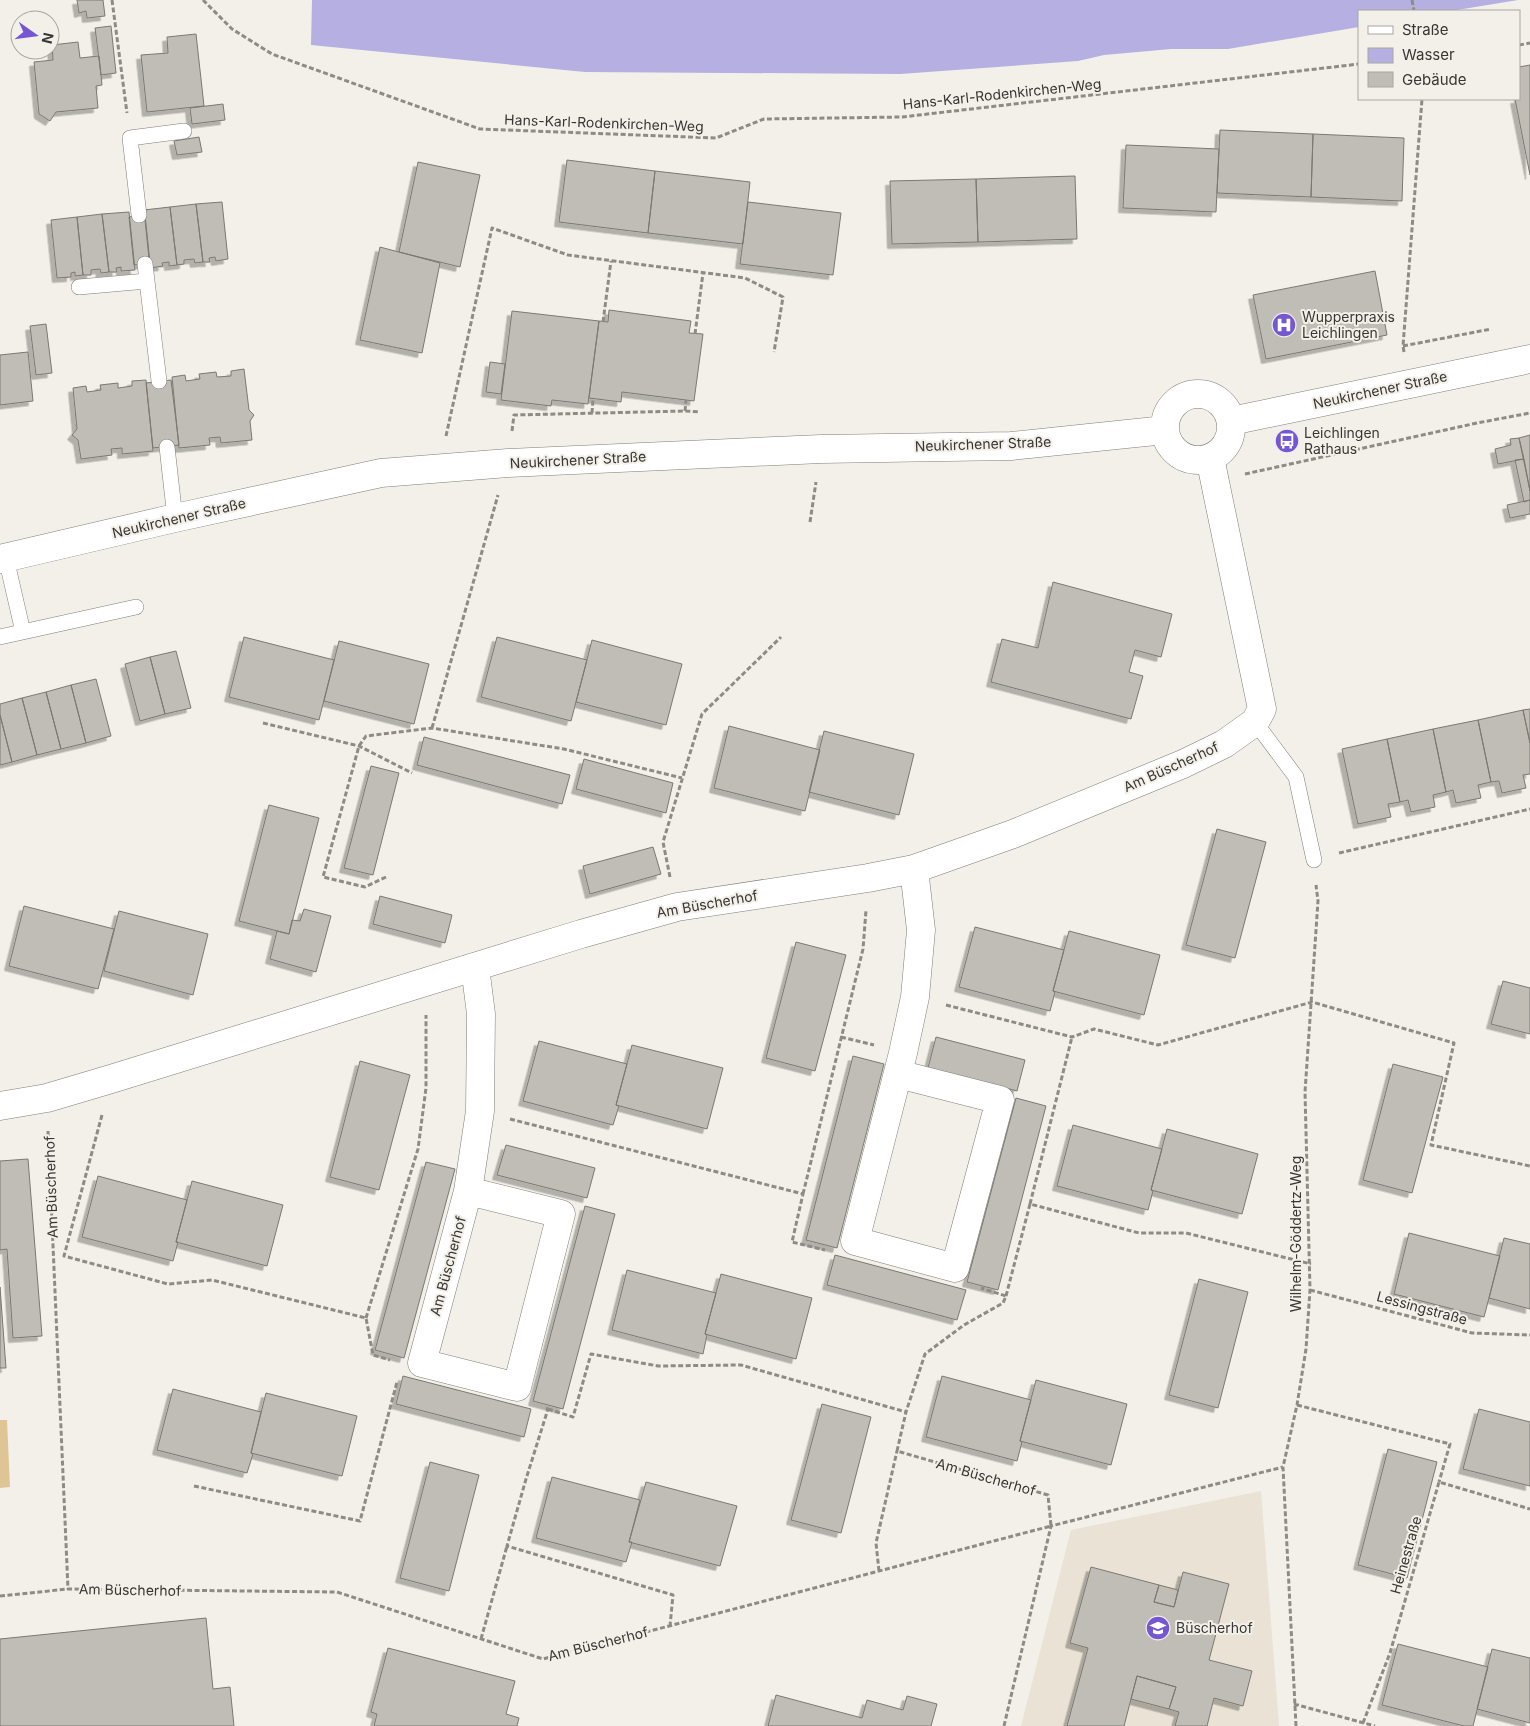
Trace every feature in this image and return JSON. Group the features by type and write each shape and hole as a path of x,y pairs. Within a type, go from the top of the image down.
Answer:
{"street":[{"name":"Neukirchener Straße","path":"1231,421 1530,359"},
{"path":"1213,469 1176,452 1169,442 1165,430 1166,419 1172,408 1180,400 1190,395 1202,394 1215,399 1226,408 1231,421 1231,433 1213,469 1262,709 1255,722"},
{"name":"Neukirchener Straße","path":"3,559 175,518 381,473 508,463 821,449 1011,446 1165,430"},
{"name":"Am Büscherhof","path":"0,1106 47,1098 581,934 677,907 868,878 914,869 1013,834 1183,764 1224,744 1255,722"},
{"path":"898,1074 1000,1100 955,1268 855,1241 898,1074 915,997 921,930 914,869"},
{"name":"Am Büscherhof","path":"412,1363 468,1191 480,1111 481,1014 475,967"},
{"path":"412,1363 518,1387 561,1214 468,1191"}],"lane":[{"path":"139,215 130,138 184,132"},
{"path":"145,264 159,381"},
{"path":"79,287 147,281"},
{"path":"167,446 175,518"},
{"path":"3,559 23,632"},
{"path":"0,638 136,607"},
{"path":"1255,722 1296,777 1314,860"}],"path":[{"path":"112,0 130,138"},
{"name":"Hans-Karl-Rodenkirchen-Weg","path":"203,0 232,29 272,54 480,129 716,138 764,119 902,117 1358,64"},
{"path":"1411,384 1403,346 1422,100"},
{"path":"439,468 492,228 568,255 745,278 783,297 774,352"},
{"path":"603,322 610,261"},
{"path":"695,334 703,273"},
{"path":"1403,346 1491,329"},
{"path":"592,413 594,399"},
{"path":"685,411 686,400"},
{"path":"432,728 508,463 514,415 700,412"},
{"path":"1213,469 1530,413"},
{"path":"810,522 821,449"},
{"path":"663,842 702,714 781,637"},
{"path":"263,723 359,746 412,773"},
{"path":"386,877 365,887 323,876 359,746 366,736 432,728 564,749 682,778"},
{"path":"1314,860 1530,809"},
{"name":"Wilhelm-Göddertz-Weg","path":"1296,1726 1283,1467 1297,1405 1306,1349 1310,1290 1311,1264 1305,1092 1318,901 1314,860"},
{"path":"855,1241 834,1252 792,1242 863,949 868,878"},
{"path":"194,1486 360,1521 412,1363 372,1355 366,1318 418,1148 426,1088 426,982"},
{"path":"915,997 1072,1037 1094,1029 1158,1045 1312,1002 1454,1042 1431,1144 1530,1166"},
{"path":"879,1571 876,1543 906,1412 926,1354 964,1325 1003,1303 1072,1037"},
{"path":"111,1079 64,1256 168,1284 212,1280 366,1318"},
{"name":"Am Büscherhof","path":"47,1098 68,1589 337,1592 544,1659 1051,1526 1048,1495 897,1451"},
{"path":"480,1111 803,1194"},
{"path":"1030,1204 1139,1233 1186,1233 1311,1264"},
{"path":"955,1268 966,1283 1006,1296"},
{"name":"Lessingstraße","path":"1310,1290 1472,1333 1530,1335"},
{"path":"518,1387 527,1402 573,1417 591,1354 658,1366 741,1365 906,1412"},
{"name":"Heinestraße","path":"1297,1405 1450,1444 1390,1653 1363,1723"},
{"path":"482,1639 526,1479 548,1409"},
{"path":"1004,1726 1051,1526 1283,1467"},
{"path":"1439,1482 1530,1509"},
{"path":"507,1546 673,1595 670,1626"},
{"path":"0,1596 68,1589"},
{"path":"1294,1704 1374,1726"}],"shaded area":[{"path":"0,1420 7,1420 10,1487 0,1488"},
{"name":"Büscherhof","path":"1261,1491 1279,1726 1021,1726 1071,1530"}],"water":[{"path":"312,0 1518,0 1457,10 1358,10 1358,27 1228,49 1171,49 1104,55 1078,61 900,74 585,72 311,45"}],"building":[{"path":"77,0 103,0 105,16 87,18 86,11 79,13"},
{"path":"111,26 116,73 101,75 95,28"},
{"path":"196,34 204,106 147,112 141,55 168,53 167,37"},
{"path":"78,42 80,58 99,56 102,85 96,86 98,108 56,112 50,121 39,114 34,62 60,60 60,44"},
{"path":"1530,65 1530,175 1515,100 1520,100 1520,67"},
{"path":"223,104 225,120 192,124 190,108"},
{"path":"1220,130 1313,134 1311,197 1217,193"},
{"path":"1313,134 1404,138 1402,201 1311,197"},
{"path":"199,137 202,152 177,155 174,141"},
{"path":"1126,145 1219,149 1216,212 1123,208"},
{"path":"567,160 655,171 648,233 559,222"},
{"path":"418,162 480,175 460,267 399,252"},
{"path":"655,171 750,182 743,244 648,233"},
{"path":"1075,176 1077,239 978,242 976,179"},
{"path":"976,179 978,242 892,244 890,181"},
{"path":"222,202 228,259 216,261 215,257 209,258 210,262 203,262 196,204"},
{"path":"748,202 841,213 833,275 740,264"},
{"path":"196,204 203,262 195,263 194,259 184,260 184,264 177,265 170,207"},
{"path":"170,207 177,265 169,266 169,262 162,263 163,266 150,268 144,210"},
{"path":"129,212 135,270 121,271 121,267 116,268 117,272 109,272 102,214"},
{"path":"102,214 109,272 101,273 100,269 91,270 91,275 83,275 77,217"},
{"path":"145,215 150,263 134,265 129,217"},
{"path":"77,217 83,275 75,276 75,272 71,273 71,277 57,278 51,220"},
{"path":"380,247 440,263 422,353 360,340"},
{"path":"1375,271 1387,335 1266,359 1253,295"},
{"path":"609,310 691,321 689,333 703,334 694,401 622,392 621,402 589,398 599,321 608,322"},
{"path":"512,311 599,321 588,404 552,400 551,406 501,400"},
{"path":"46,324 52,373 36,375 30,326"},
{"path":"28,352 33,401 0,405 0,355"},
{"path":"490,362 505,364 501,394 486,392"},
{"path":"244,369 249,410 254,415 250,421 252,440 221,443 220,437 209,438 210,445 179,448 172,377 185,375 186,381 200,379 199,374 216,372 217,377 231,376 231,371"},
{"path":"146,380 153,451 122,454 122,448 111,449 112,455 81,459 78,440 72,435 77,429 73,388 86,386 87,392 101,390 100,385 118,383 118,388 132,386 132,381"},
{"path":"171,380 179,445 153,448 146,383"},
{"path":"1530,435 1530,491 1519,438"},
{"path":"1519,438 1524,459 1498,464 1495,449 1511,445 1510,439"},
{"path":"1524,459 1530,500 1524,502 1515,460"},
{"path":"1530,500 1530,514 1510,518 1507,505"},
{"path":"1053,582 1172,614 1161,657 1135,650 1129,672 1143,676 1131,719 991,682 1002,639 1038,648"},
{"path":"244,637 334,660 319,720 229,697"},
{"path":"497,637 587,660 571,721 481,697"},
{"path":"592,640 682,664 666,725 576,702"},
{"path":"339,641 429,664 414,724 324,701"},
{"path":"176,651 191,708 165,714 150,657"},
{"path":"150,657 165,714 140,721 125,664"},
{"path":"96,679 111,736 86,743 71,685"},
{"path":"71,685 86,743 61,749 46,692"},
{"path":"46,692 61,749 37,755 22,698"},
{"path":"22,698 37,755 12,762 0,715 0,704"},
{"path":"1530,709 1530,743 1523,710"},
{"path":"1523,710 1530,743 1530,774 1523,775 1526,788 1502,793 1499,781 1491,782 1478,720"},
{"path":"0,715 12,762 0,765"},
{"path":"1478,720 1491,782 1478,785 1481,798 1456,803 1453,790 1446,792 1433,729"},
{"path":"729,726 820,750 805,811 714,788"},
{"path":"1433,729 1446,792 1433,795 1435,807 1411,812 1408,800 1400,802 1387,739"},
{"path":"824,731 914,754 899,815 809,792"},
{"path":"424,737 570,775 562,804 417,765"},
{"path":"1387,739 1400,802 1388,804 1391,817 1358,824 1342,749"},
{"path":"584,759 673,783 666,813 576,789"},
{"path":"371,766 399,773 373,875 344,868"},
{"path":"269,805 319,818 289,934 239,921"},
{"path":"1217,829 1266,842 1235,958 1186,945"},
{"path":"653,847 661,874 590,894 583,866"},
{"path":"380,896 452,915 445,943 373,924"},
{"path":"24,906 114,929 98,989 9,966"},
{"path":"304,909 331,916 316,972 270,959 277,931 289,934 292,920 300,921"},
{"path":"119,911 208,934 193,995 104,971"},
{"path":"975,927 1064,950 1053,991 1055,992 1050,1011 959,987"},
{"path":"1069,931 1160,955 1144,1015 1053,991"},
{"path":"796,942 846,955 815,1071 766,1058"},
{"path":"1503,981 1530,988 1530,1034 1491,1024"},
{"path":"936,1037 1025,1060 1017,1091 928,1068"},
{"path":"539,1041 627,1064 616,1105 619,1106 613,1125 523,1101"},
{"path":"632,1045 723,1068 707,1129 616,1105"},
{"path":"853,1056 884,1064 837,1248 806,1240"},
{"path":"360,1061 410,1075 379,1190 330,1177"},
{"path":"1393,1064 1443,1077 1412,1193 1363,1180"},
{"path":"1016,1098 1046,1106 998,1290 967,1282"},
{"path":"1073,1125 1162,1149 1151,1190 1153,1191 1148,1210 1057,1186"},
{"path":"1167,1129 1258,1154 1242,1214 1151,1190"},
{"path":"506,1145 595,1168 587,1198 497,1175"},
{"path":"28,1159 42,1336 13,1338 7,1249 0,1250 0,1161"},
{"path":"426,1162 455,1169 404,1358 375,1350"},
{"path":"98,1176 187,1200 173,1261 82,1237"},
{"path":"192,1181 283,1205 267,1266 176,1242"},
{"path":"585,1206 615,1214 563,1409 533,1401"},
{"path":"1409,1233 1500,1256 1484,1317 1394,1294"},
{"path":"1504,1238 1530,1244 1530,1309 1489,1298"},
{"path":"835,1255 966,1290 957,1320 827,1285"},
{"path":"627,1270 716,1293 705,1334 707,1335 703,1354 612,1330"},
{"path":"721,1274 812,1298 796,1359 705,1334"},
{"path":"1199,1279 1248,1292 1218,1408 1169,1395"},
{"path":"0,1287 6,1368 0,1368"},
{"path":"403,1376 531,1409 524,1437 396,1404"},
{"path":"942,1376 1031,1400 1020,1441 1022,1442 1017,1461 926,1437"},
{"path":"1036,1380 1127,1404 1111,1465 1020,1441"},
{"path":"173,1389 261,1412 251,1453 253,1454 247,1473 157,1450"},
{"path":"266,1393 357,1416 342,1476 251,1453"},
{"path":"822,1404 871,1417 841,1533 791,1520"},
{"path":"1479,1409 1530,1422 1530,1486 1463,1469"},
{"path":"1388,1449 1437,1462 1407,1578 1358,1565"},
{"path":"430,1462 479,1475 449,1591 400,1578"},
{"path":"552,1477 640,1500 626,1562 536,1538"},
{"path":"646,1482 737,1506 720,1566 629,1542"},
{"path":"1091,1567 1159,1585 1154,1602 1174,1607 1183,1572 1229,1584 1209,1660 1252,1671 1243,1706 1214,1698 1207,1726 1175,1726 1179,1712 1169,1709 1176,1687 1137,1676 1124,1726 1067,1726 1088,1648 1070,1643"},
{"path":"1159,1585 1178,1590 1174,1607 1154,1602"},
{"path":"206,1618 213,1689 230,1687 234,1726 0,1726 0,1639"},
{"path":"1398,1644 1488,1667 1473,1726 1464,1726 1382,1705"},
{"path":"388,1648 515,1681 506,1714 519,1718 517,1726 374,1726 377,1714 371,1712"},
{"path":"1492,1649 1530,1658 1530,1723 1477,1709"},
{"path":"1137,1676 1176,1687 1169,1709 1131,1699"},
{"path":"776,1695 862,1718 867,1700 903,1710 907,1696 937,1704 931,1726 768,1726"}],"place":[{"name":"Wupperpraxis Leichlingen","path":"1284,325"},
{"name":"Leichlingen Rathaus","path":"1287,441"},
{"name":"Büscherhof","path":"1158,1628"}]}
